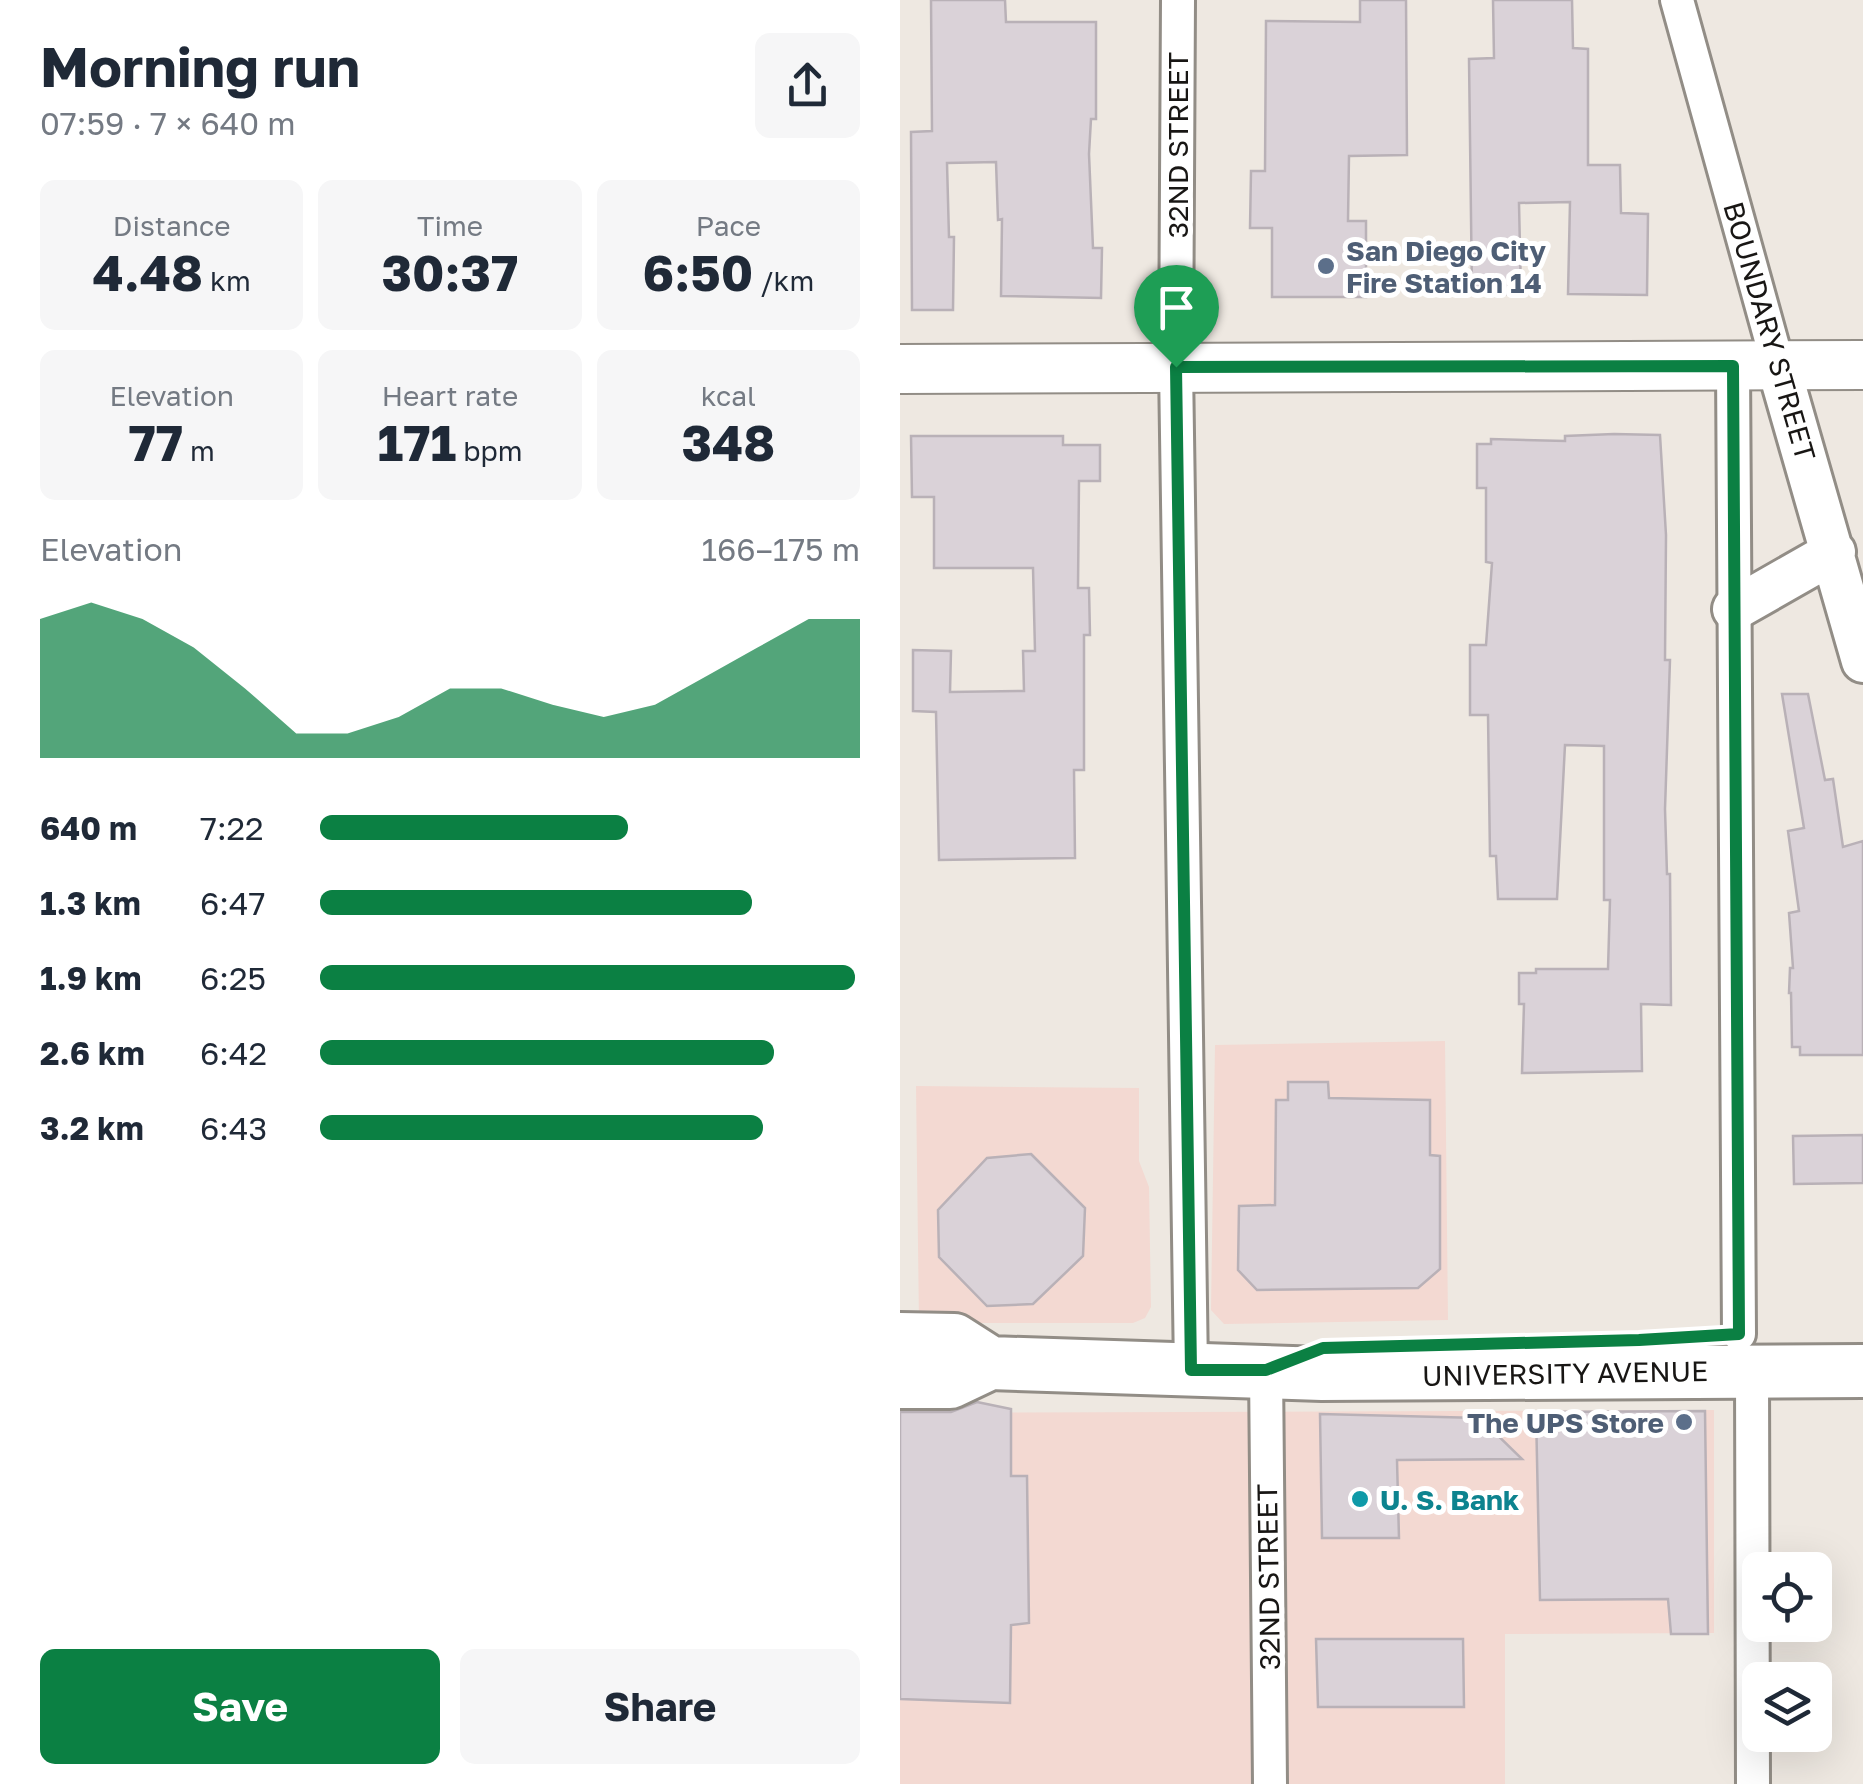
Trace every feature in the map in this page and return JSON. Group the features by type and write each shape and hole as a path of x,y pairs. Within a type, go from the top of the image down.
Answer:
{"main road":[{"path":"900,369 1863,365"},
{"name":"UNIVERSITY AVENUE","path":"1746,1353 1863,1334"},
{"name":"UNIVERSITY AVENUE","path":"900,1339 954,1340 990,1363"},
{"name":"UNIVERSITY AVENUE","path":"900,1382 950,1382 990,1363 1266,1370 1323,1348 1639,1340 1863,1371"}],"street":[{"name":"32ND STREET","path":"1178,0 1176,367 1191,1370"},
{"name":"BOUNDARY STREET","path":"1677,0 1756,366 1834,552 1863,661"},
{"path":"1754,1784 1734,609 1756,366"},
{"path":"1734,609 1834,552"},
{"name":"32ND STREET","path":"1266,1370 1270,1784"}],"shaded area":[{"path":"1445,1041 1448,1320 1224,1324 1211,1310 1215,1045"},
{"path":"916,1086 1139,1088 1139,1161 1149,1187 1151,1307 1145,1318 1133,1323 919,1323"},
{"path":"1714,1410 1714,1633 1505,1634 1505,1784 900,1784 900,1413"}],"building":[{"path":"931,0 1005,0 1006,22 1096,22 1096,119 1091,119 1089,154 1093,248 1102,248 1101,298 1001,296 1002,219 998,220 996,162 947,163 949,237 954,237 953,310 912,310 911,132 932,131"},
{"path":"1360,0 1406,0 1407,155 1349,156 1348,221 1366,221 1366,297 1272,297 1272,228 1250,228 1251,171 1265,171 1266,21 1360,22"},
{"path":"1493,0 1572,0 1573,48 1588,49 1588,165 1620,165 1621,213 1648,214 1647,295 1568,294 1570,202 1519,203 1521,294 1472,295 1469,59 1494,58"},
{"path":"1660,435 1666,535 1665,660 1670,660 1665,809 1670,874 1671,1005 1641,1004 1642,1071 1522,1073 1524,1004 1519,1004 1519,973 1536,973 1536,969 1608,969 1610,900 1604,900 1604,746 1565,745 1557,899 1498,899 1496,856 1490,856 1488,715 1470,715 1470,645 1486,645 1492,563 1486,562 1486,488 1477,488 1477,444 1491,444 1491,439 1565,441 1565,436"},
{"path":"911,436 1063,436 1063,445 1100,445 1100,481 1079,481 1078,588 1089,588 1090,635 1084,635 1084,770 1074,770 1075,858 939,860 936,712 913,711 913,650 951,651 950,692 1024,691 1023,651 1035,651 1033,568 934,568 934,497 912,497"},
{"path":"1782,694 1808,694 1825,780 1833,779 1843,847 1863,841 1863,1055 1800,1055 1800,1047 1792,1047 1789,913 1799,911 1788,831 1804,828"},
{"path":"1288,1082 1328,1082 1329,1098 1430,1100 1430,1155 1440,1156 1440,1269 1418,1288 1257,1290 1238,1270 1239,1206 1275,1205 1276,1100 1288,1100"},
{"path":"1863,1135 1863,1183 1794,1184 1793,1136"},
{"path":"1031,1154 1085,1208 1083,1256 1033,1304 987,1306 939,1257 938,1210 987,1158"},
{"path":"977,1402 1011,1409 1011,1476 1027,1476 1029,1623 1011,1625 1010,1703 900,1699 900,1412 951,1412"},
{"path":"1705,1411 1708,1634 1671,1634 1668,1599 1540,1600 1536,1412"},
{"name":"U. S. Bank","path":"1320,1414 1480,1418 1522,1459 1397,1460 1399,1538 1322,1538"},
{"path":"1316,1639 1463,1639 1464,1707 1318,1707"}],"place":[{"name":"San Diego City Fire Station 14","path":"1326,266"},
{"name":"The UPS Store","path":"1684,1422"},
{"name":"U. S. Bank","path":"1360,1499"}],"route":[{"path":"1733,366 1739,1334 1316,1348 1266,1370 1191,1370 1176,367 1733,366"}]}
